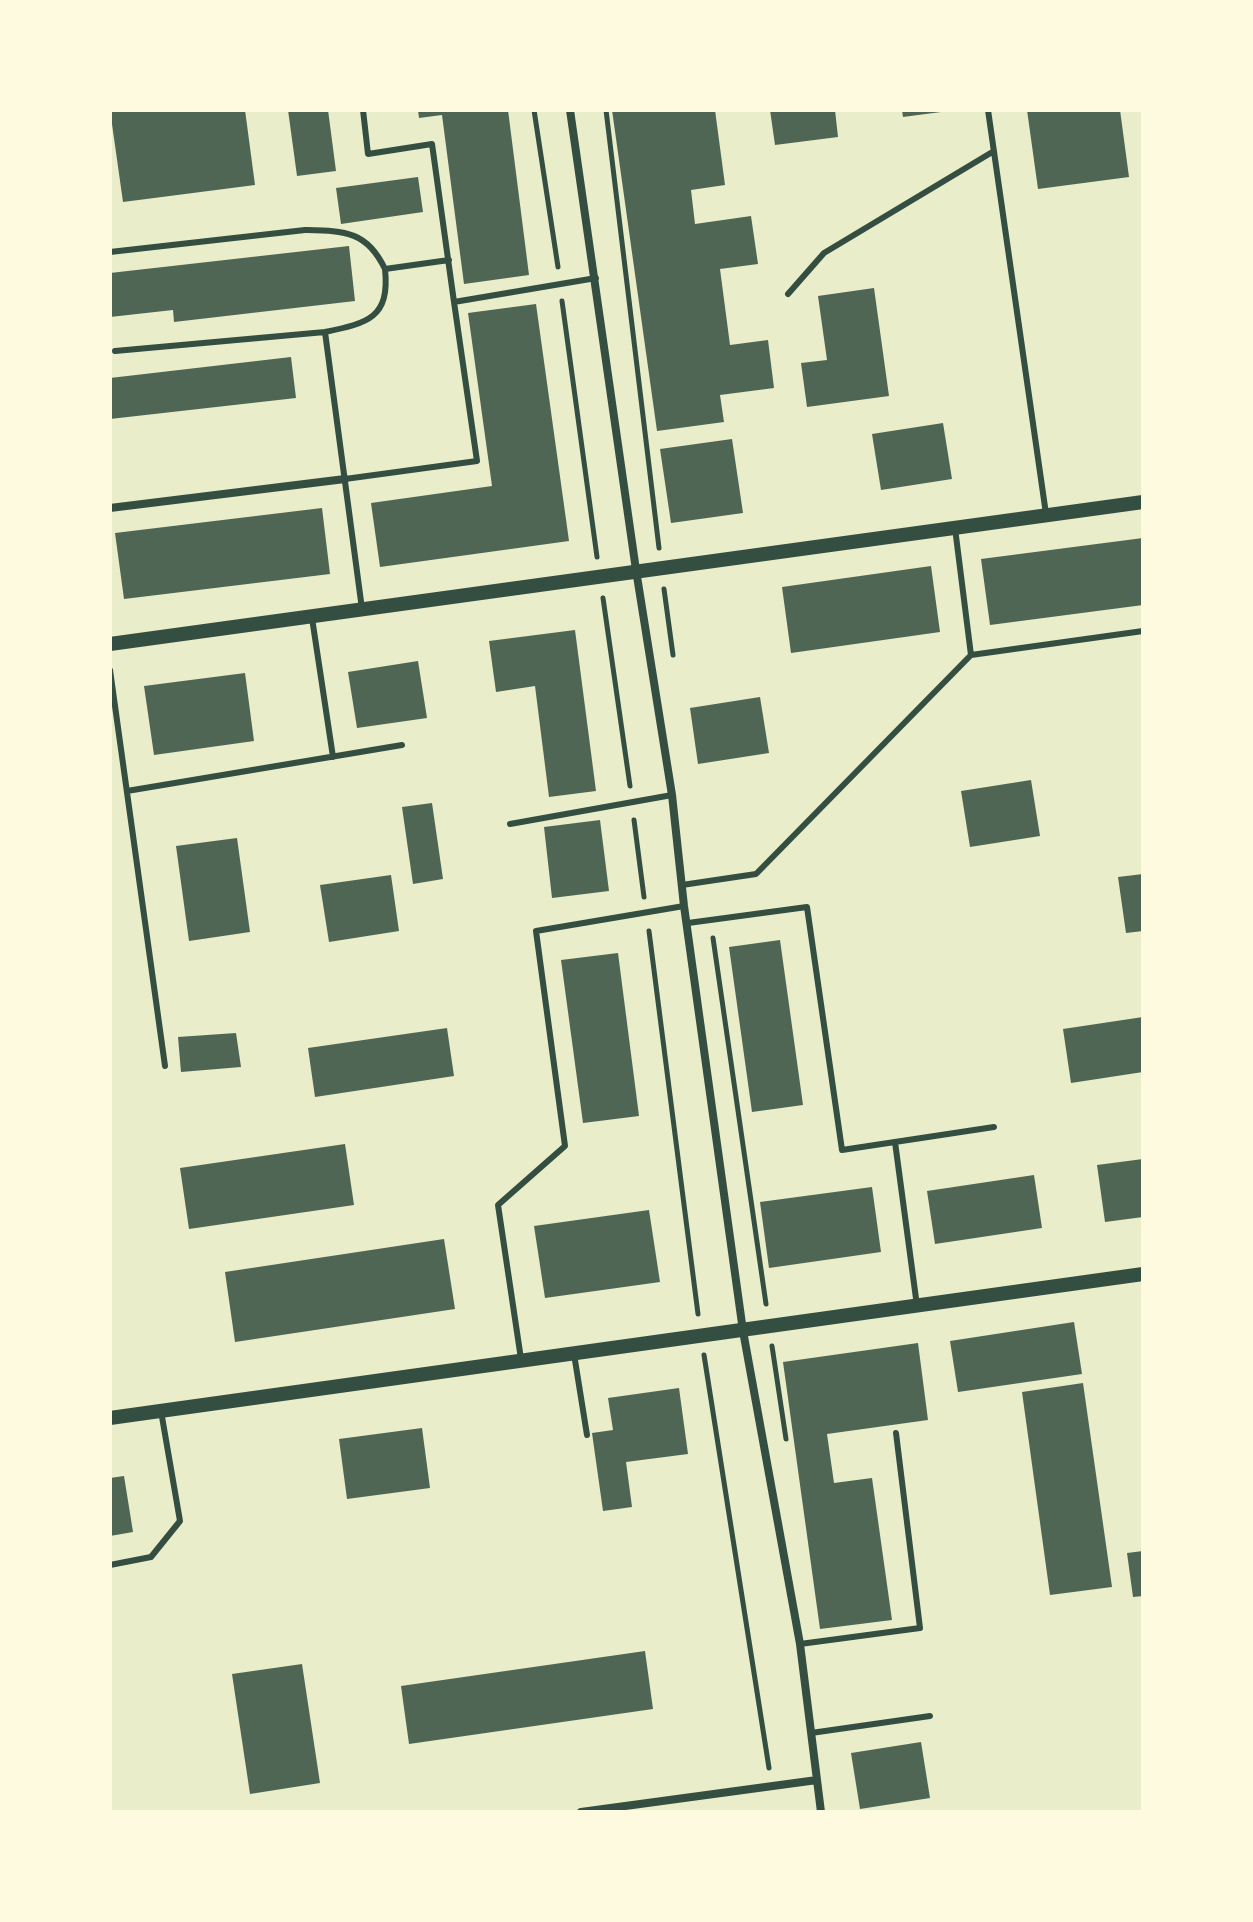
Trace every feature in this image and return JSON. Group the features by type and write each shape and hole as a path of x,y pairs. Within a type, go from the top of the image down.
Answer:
{"street":[{"path":"570,110 636,570 672,795 684,906 743,1331 800,1644 821,1812"},
{"path":"110,508 345,479"},
{"path":"110,644 1143,502"},
{"path":"110,1418 1143,1274"},
{"path":"581,1812 817,1780"}],"lane":[{"path":"345,479 477,461 432,144 368,154 363,110"},
{"path":"988,110 1046,515"},
{"path":"788,294 824,253 994,151"},
{"path":"110,252 305,230 331,231 360,237 376,251 385,269 387,291 382,306 374,315 349,327 325,332 115,351"},
{"path":"385,269 449,260"},
{"path":"454,302 596,278"},
{"path":"325,332 362,609"},
{"path":"955,528 971,655"},
{"path":"312,616 333,757"},
{"path":"682,885 756,874 971,655 1143,631"},
{"path":"110,670 165,1066"},
{"path":"127,791 402,745"},
{"path":"510,824 672,795"},
{"path":"522,1361 498,1205 565,1146 536,931 684,906"},
{"path":"688,923 807,907 842,1150 994,1127"},
{"path":"895,1142 917,1306"},
{"path":"574,1354 587,1435"},
{"path":"110,1565 151,1557 180,1521 161,1411"},
{"path":"800,1644 920,1628 896,1433"},
{"path":"811,1733 930,1716"}],"path":[{"path":"534,110 647,912 701,1337 772,1787"},
{"path":"606,110 674,662"},
{"path":"710,920 788,1453"}],"building":[{"path":"110,110 245,110 255,185 123,202"},
{"path":"288,110 328,110 336,171 297,176"},
{"path":"418,110 508,110 529,275 464,284 442,115 419,118"},
{"path":"612,110 715,110 725,185 691,190 695,224 751,216 758,264 720,269 730,345 768,340 774,388 720,395 724,422 657,431"},
{"path":"770,110 835,110 838,137 775,145"},
{"path":"902,110 941,110 941,112 903,117"},
{"path":"1027,110 1120,110 1129,177 1038,189"},
{"path":"418,177 423,212 341,224 336,188"},
{"path":"349,246 355,301 174,322 173,310 110,317 110,273"},
{"path":"874,288 889,396 807,407 801,363 827,360 818,296"},
{"path":"536,304 569,541 380,567 371,503 492,486 468,313"},
{"path":"291,357 296,398 110,419 110,378"},
{"path":"943,423 952,479 881,490 872,434"},
{"path":"732,439 743,513 671,523 660,449"},
{"path":"322,508 330,574 124,599 115,533"},
{"path":"1143,538 1143,605 990,625 981,559"},
{"path":"931,566 940,632 791,653 782,587"},
{"path":"575,630 596,791 549,797 535,686 496,692 489,641"},
{"path":"418,661 427,718 357,728 348,672"},
{"path":"245,673 254,741 154,755 144,686"},
{"path":"760,697 769,753 698,764 690,708"},
{"path":"1031,780 1040,836 970,847 961,791"},
{"path":"432,803 443,879 413,884 402,807"},
{"path":"600,820 609,891 552,898 544,827"},
{"path":"237,838 250,932 189,941 176,846"},
{"path":"1143,874 1143,931 1126,933 1118,877"},
{"path":"391,875 399,931 329,942 320,885"},
{"path":"780,940 803,1105 752,1112 729,947"},
{"path":"618,953 639,1116 583,1123 561,960"},
{"path":"1143,1017 1143,1072 1071,1083 1063,1029"},
{"path":"447,1028 454,1076 315,1097 308,1048"},
{"path":"236,1033 241,1067 181,1072 178,1037"},
{"path":"345,1144 354,1205 189,1229 180,1168"},
{"path":"1143,1159 1143,1217 1105,1222 1097,1165"},
{"path":"1034,1175 1042,1228 935,1244 927,1191"},
{"path":"872,1187 881,1252 769,1268 760,1202"},
{"path":"649,1210 660,1282 545,1298 534,1226"},
{"path":"444,1239 455,1309 235,1342 225,1272"},
{"path":"1074,1322 1082,1374 958,1392 950,1341"},
{"path":"918,1343 928,1420 827,1434 834,1483 872,1478 892,1620 820,1629 783,1362"},
{"path":"1083,1383 1112,1587 1050,1595 1022,1392"},
{"path":"679,1388 688,1454 626,1462 632,1507 603,1511 592,1433 613,1430 608,1398"},
{"path":"422,1428 430,1488 347,1499 339,1439"},
{"path":"124,1476 133,1532 110,1536 110,1478"},
{"path":"1143,1551 1143,1596 1133,1597 1127,1553"},
{"path":"645,1651 653,1709 409,1744 401,1686"},
{"path":"302,1664 320,1783 250,1794 232,1674"},
{"path":"921,1742 930,1798 860,1809 851,1753"}]}
